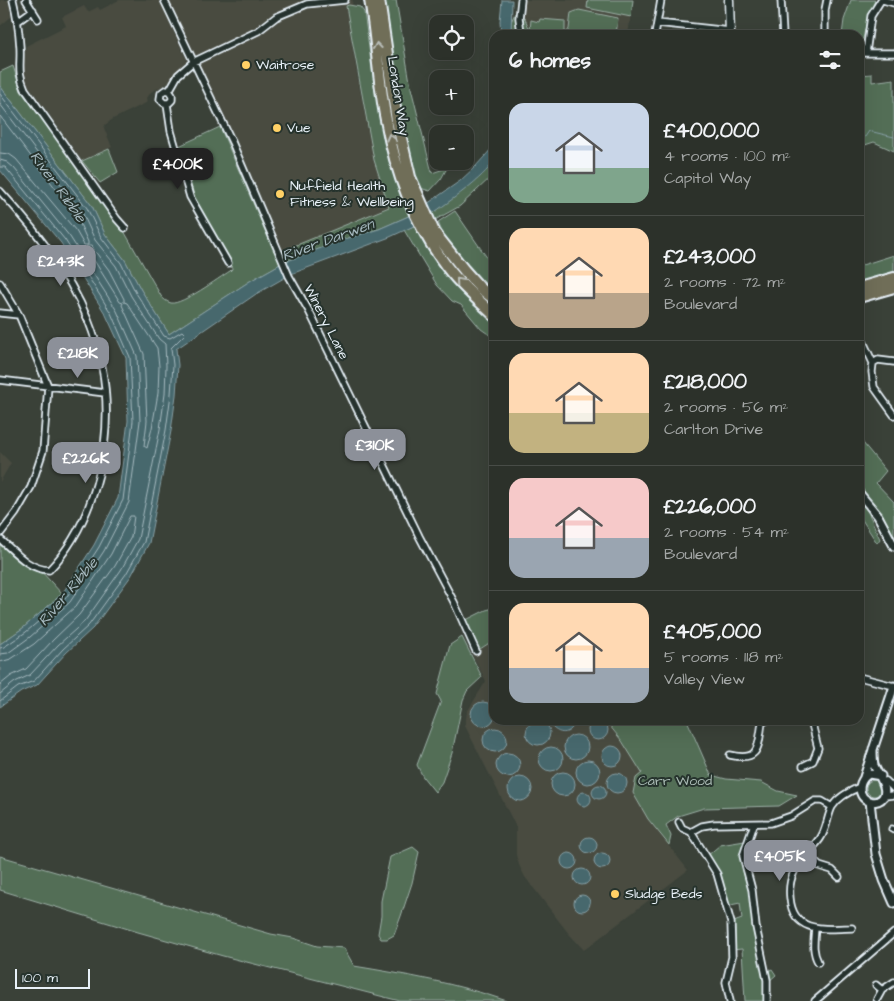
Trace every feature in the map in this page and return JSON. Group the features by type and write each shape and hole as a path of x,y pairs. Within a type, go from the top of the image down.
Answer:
{"highway":[{"name":"London Way","path":"370,0 386,120 406,178 442,262 465,288 489,310"},
{"name":"London Way","path":"379,0 406,178"},
{"name":"London Way","path":"430,234 480,288 489,295"},
{"path":"864,287 894,278"},
{"path":"864,296 894,287"}],"main road":[{"path":"729,0 730,30"}],"street":[{"path":"13,0 18,21 20,77 25,89 125,228"},
{"path":"26,0 38,19"},
{"name":"Winery Lane","path":"164,0 232,142 289,274 419,536 454,602 476,651"},
{"path":"169,91 178,75 193,62 258,31 276,17 307,4 345,0"},
{"path":"520,0 521,30"},
{"path":"655,30 660,0"},
{"path":"782,0 783,30"},
{"path":"826,30 827,0"},
{"path":"894,2 882,0 871,16 866,53 894,53"},
{"path":"18,21 33,10"},
{"path":"656,22 710,30"},
{"path":"167,104 161,102 160,96 164,91 169,91"},
{"path":"167,104 171,102 173,97 169,91"},
{"path":"167,104 171,131 190,197 228,263"},
{"path":"0,191 49,250 75,290 96,338 105,393 105,439 95,489 74,539 62,557 49,570 40,570 30,566 0,539"},
{"path":"0,283 19,315 48,386 43,451 31,487 16,513 0,534"},
{"path":"0,313 19,315"},
{"path":"864,344 873,363 874,387 894,415"},
{"path":"873,363 878,360 894,362"},
{"path":"0,380 105,393"},
{"path":"864,499 878,516 894,546"},
{"path":"862,796 860,787 894,689 864,678"},
{"path":"730,755 742,758 757,750 764,725"},
{"path":"803,766 813,761 818,748 813,725"},
{"path":"873,750 874,766 894,789"},
{"path":"742,758 743,766"},
{"path":"864,777 872,774 883,778"},
{"path":"873,828 874,815 887,790 883,778"},
{"path":"852,928 815,928 806,926 792,912 790,882 798,866 822,837 832,807 838,800 860,787"},
{"path":"844,796 862,796 870,801 894,795"},
{"path":"691,832 702,826 714,824 771,823 791,816 815,800 822,801 832,807"},
{"path":"870,801 876,854 894,903"},
{"path":"679,822 682,828 691,832 717,874 730,923 732,957 726,982 730,1001"},
{"path":"754,824 743,856 752,890 756,927 765,972 767,1001"},
{"path":"808,855 819,866 832,870 839,877"},
{"path":"815,928 813,947 814,955 818,962"},
{"path":"815,1001 894,933"},
{"path":"877,999 882,990 894,982"},
{"path":"876,985 882,990"}],"shaded area":[{"path":"0,0 9,0 11,17 0,26"},
{"path":"119,0 159,0 187,60 167,84 151,92 147,98 148,102 113,119 105,125 104,128 112,147 82,161 26,82 23,69 26,46 66,26 62,17 84,6 88,12 98,7 100,10"},
{"path":"166,0 353,0 352,5 346,8 358,79 374,160 390,207 282,251"},
{"path":"522,0 633,0 629,30 523,30"},
{"path":"0,452 11,463 0,482"},
{"path":"489,643 489,725 609,725 622,741 642,773 636,778 633,793 662,837 688,870 584,950 569,934 525,877 516,855 516,827 465,726 467,712 486,681 472,654"}],"green space":[{"path":"382,0 396,0 411,88 429,161 429,170 431,170 432,173 446,170 441,179 430,191 420,188 411,166 393,72"},
{"path":"588,0 633,0 631,17 587,8"},
{"path":"851,0 875,0 864,34 864,30 843,30"},
{"path":"346,6 360,7 364,12 375,91 389,159 411,215 379,229 345,239 286,262 282,251 389,207 374,160"},
{"path":"579,10 618,18 617,30 568,30 571,13"},
{"path":"515,13 524,17 530,30 511,30 511,22"},
{"path":"540,19 565,21 565,30 530,30 531,20 539,22"},
{"path":"13,66 21,91 124,231 165,300 171,303 183,300 232,269 231,262 195,198 179,146 220,127 273,249 282,263 250,281 169,334 141,290 125,260 105,234 92,206 0,86 0,72"},
{"path":"872,74 872,82 894,79 894,151 874,142 864,145 864,75"},
{"path":"109,149 118,172 100,183 82,161"},
{"path":"489,165 489,179 460,206 435,220 432,214 474,181"},
{"path":"455,211 489,261 489,289 454,252 438,222"},
{"path":"416,225 469,298 489,316 489,335 481,329 461,305 452,301 437,285 404,230"},
{"path":"894,255 894,273 864,282 864,264"},
{"path":"864,444 886,471 876,483 894,502 894,537 887,523 864,496"},
{"path":"864,507 880,539 877,543 864,523"},
{"path":"0,539 40,570 62,594 23,628 0,644"},
{"path":"489,609 489,643 480,649 464,621"},
{"path":"462,637 482,677 467,691 463,700 452,753 442,782 435,792 423,777 417,765 441,701 437,694 450,645"},
{"name":"Carr Wood","path":"609,725 689,725 711,775 726,779 761,782 778,791 797,795 779,806 704,808 678,816 666,825 671,836 669,845 648,819 633,793 636,778 642,773 622,741"},
{"path":"874,780 882,788 874,796 866,788"},
{"path":"745,841 743,856 766,972 772,969 776,975 768,982 767,1001 745,1001 742,949 732,950 731,923 742,919 740,903 726,906 717,874 707,856 720,845"},
{"path":"413,847 419,852 412,883 401,916 394,935 387,939 381,939 378,934 381,901 390,857"},
{"path":"0,856 271,934 293,938 317,946 344,948 354,966 450,984 507,1001 400,1001 223,956 138,932 0,890"}],"water":[{"path":"502,0 512,0 511,30 501,30"},
{"name":"River Ribble","path":"0,86 92,206 105,234 125,260 141,290 169,334 250,281 282,263 345,239 379,229 411,215 416,225 390,237 291,274 256,294 176,349 178,365 171,431 149,543 131,576 93,628 66,653 37,685 21,692 0,707 0,644 23,628 62,594 94,545 118,498 128,421 126,358 106,315 61,243 0,170"},
{"path":"489,152 489,168 465,190 432,214 427,204 460,181 474,170"},
{"path":"478,703 488,703 489,724 478,725 472,719 472,709"},
{"path":"528,725 548,725 550,733 547,742 538,745 529,742 526,733"},
{"path":"552,725 574,725 570,730 564,733 553,728"},
{"path":"589,725 608,726 608,734 602,740 594,740 588,734"},
{"path":"495,728 504,731 507,740 504,749 495,752 486,749 483,740 486,731"},
{"path":"576,735 585,738 588,747 585,756 576,759 567,756 564,747 567,738"},
{"path":"612,746 619,749 622,756 619,763 612,766 605,763 602,756 605,749"},
{"path":"551,747 560,750 563,759 560,768 551,771 542,768 539,759 542,750"},
{"path":"508,753 517,756 520,765 517,774 508,777 499,774 496,765 499,756"},
{"path":"588,760 597,763 600,772 597,781 588,784 579,781 576,772 579,763"},
{"path":"563,772 572,775 575,784 572,793 563,796 554,793 551,784 554,775"},
{"path":"617,773 624,776 627,783 624,790 617,793 610,790 607,783 610,776"},
{"path":"520,777 529,780 532,789 529,798 520,801 511,798 508,789 511,780"},
{"path":"596,785 602,785 606,792 602,799 596,799 592,795 592,789"},
{"path":"581,792 587,792 591,799 587,806 581,806 577,802 577,796"},
{"path":"586,837 592,837 597,842 595,851 586,853 581,848 581,842"},
{"path":"566,853 572,853 577,858 575,867 566,869 561,864 561,858"},
{"path":"602,853 608,855 610,861 608,867 602,869 596,867 594,861 596,855"},
{"path":"579,869 585,869 590,874 588,883 579,885 574,880 574,874"},
{"path":"579,895 585,895 590,900 588,909 579,911 574,906 574,900"}],"waterway":[{"path":"864,137 869,131 894,137"}],"place":[{"name":"Waitrose","path":"246,65"},
{"name":"Vue","path":"277,128"},
{"name":"Nuffield Health Fitness & Wellbeing","path":"280,194"},
{"name":"Sludge Beds","path":"615,894"}],"water label":[{"name":"River Darwen","path":"328,240"}]}
